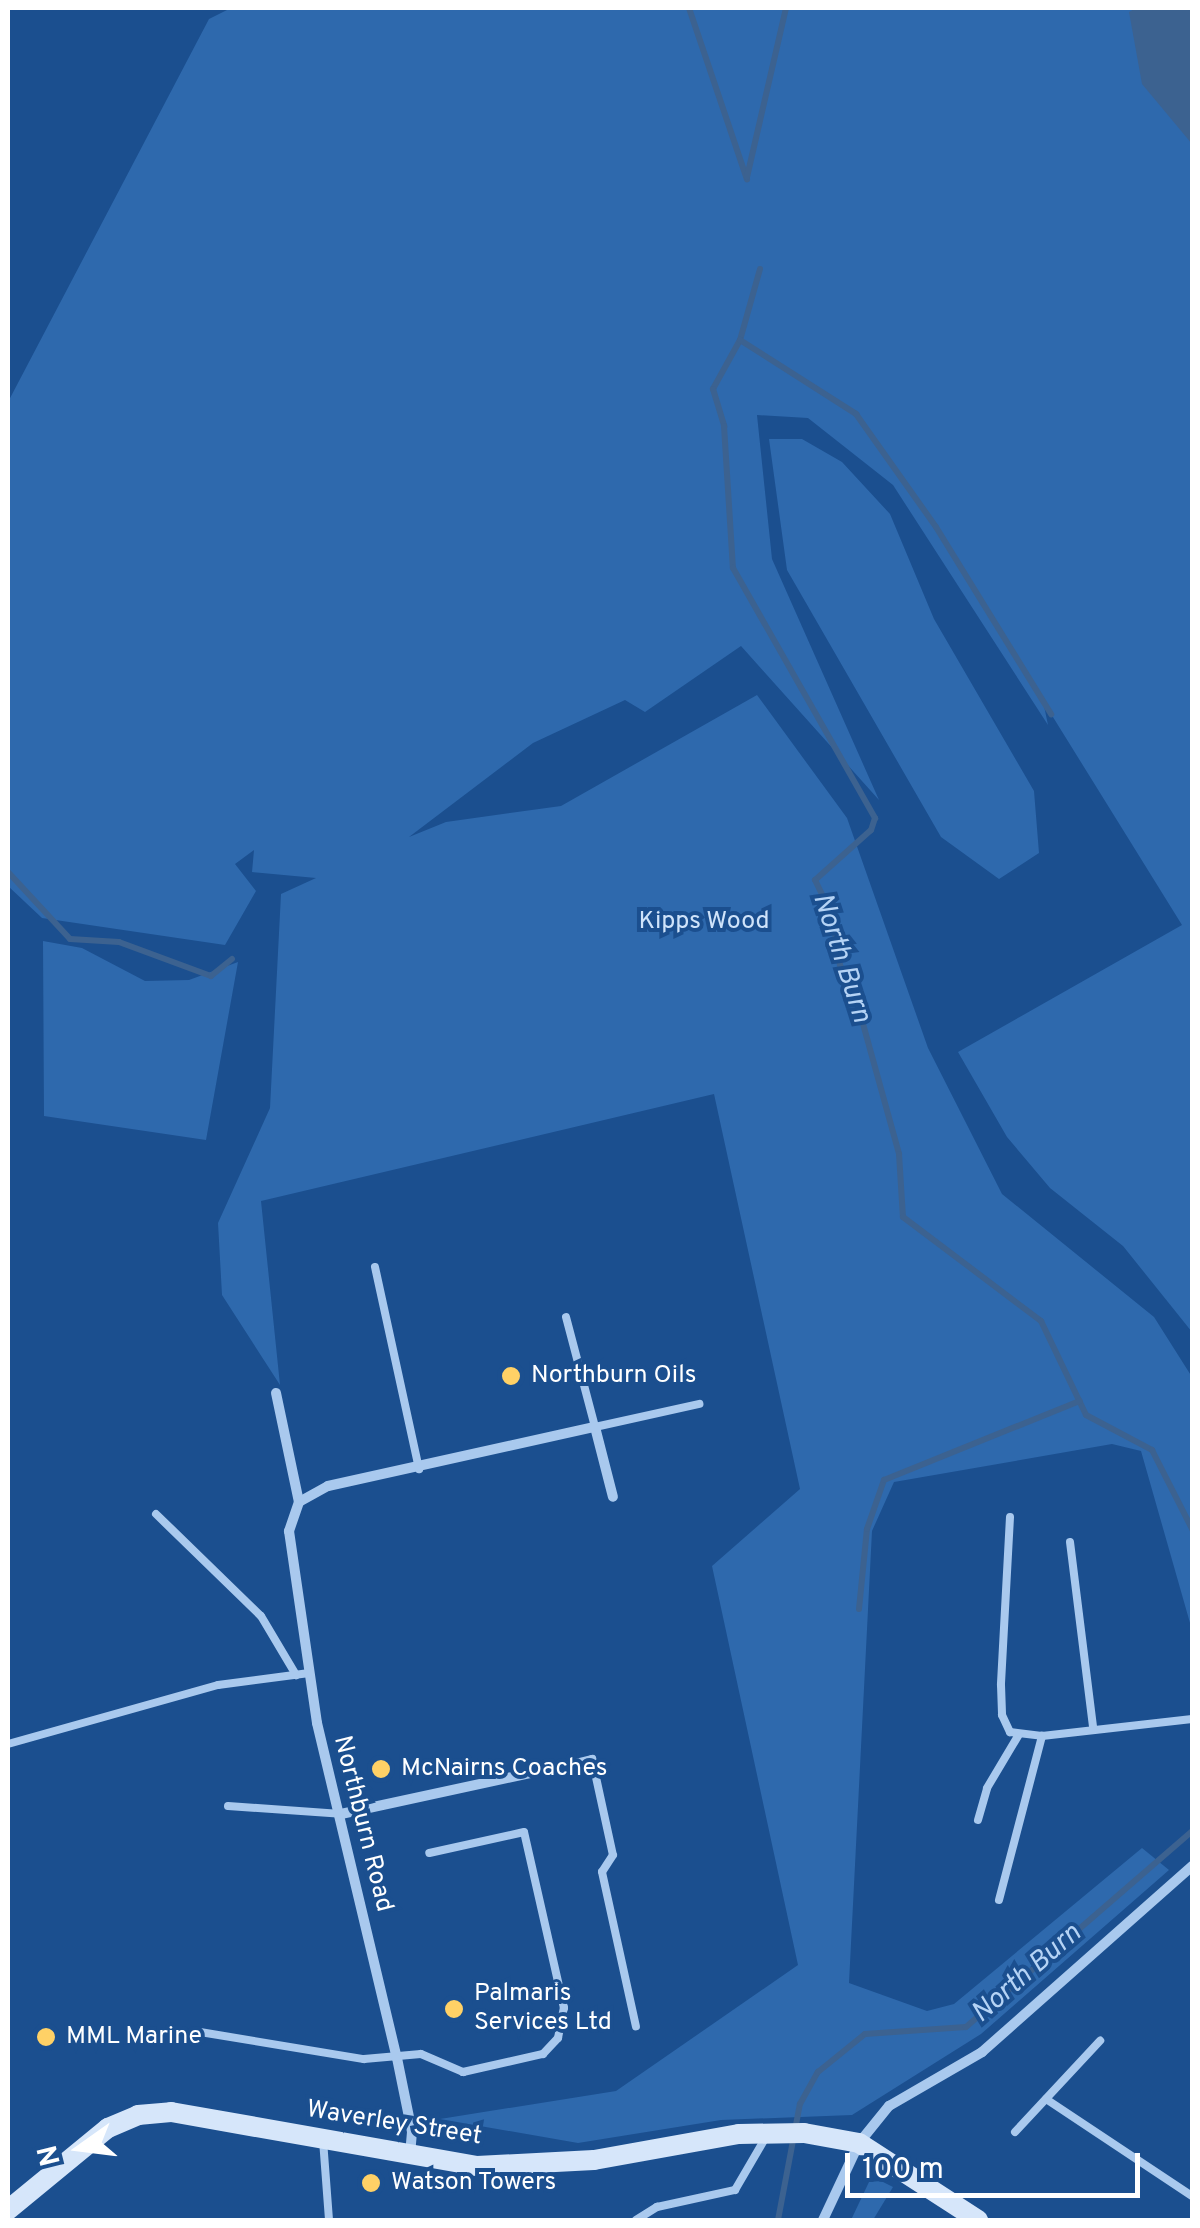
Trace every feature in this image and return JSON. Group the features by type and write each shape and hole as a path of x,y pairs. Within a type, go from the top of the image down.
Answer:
{"main road":[{"name":"Waverley Street","path":"8,2210 108,2128 138,2114 222,2118 476,2166 594,2160 786,2133 859,2143"},
{"path":"859,2143 978,2220"}],"street":[{"name":"Northburn Road","path":"276,1393 299,1502 289,1531 309,1673 412,2132 410,2156"},
{"path":"299,1502 328,1486 595,1428 613,1497"},
{"path":"341,1814 572,1764"},
{"path":"823,2220 859,2143 889,2106 982,2052 1192,1866"}],"lane":[{"path":"375,1267 419,1469"},
{"path":"566,1318 595,1428 699,1404"},
{"path":"156,1514 261,1616 296,1675"},
{"path":"1010,1517 1002,1715 1018,1736"},
{"path":"1070,1542 1093,1728"},
{"path":"8,1744 218,1685 309,1673"},
{"path":"1018,1736 1192,1719"},
{"path":"978,1820 987,1788 1018,1736"},
{"path":"999,1900 1042,1736"},
{"path":"572,1764 592,1759 613,1854 602,1872 636,2026"},
{"path":"228,1806 341,1814"},
{"path":"194,2031 364,2059 421,2054 463,2072 536,2058 563,2027 524,1832 429,1853"},
{"path":"1016,2132 1100,2041"},
{"path":"1046,2099 1192,2196"},
{"path":"636,2220 657,2207 735,2190 786,2133"},
{"path":"323,2139 328,2220"}],"green space":[{"name":"Kipps Wood","path":"231,8 1192,8 1192,1332 1123,1246 1050,1188 1007,1137 958,1052 1182,925 1043,701 1048,725 893,485 808,418 757,415 772,559 879,800 741,646 645,712 625,700 533,743 409,837 446,822 561,806 757,695 847,818 928,1048 1002,1194 1154,1317 1192,1377 1192,1630 1141,1451 1112,1444 894,1482 872,1531 849,1983 927,2011 954,2004 1142,1848 1169,1870 981,2034 852,2115 721,2120 578,2143 440,2119 616,2091 798,1965 712,1566 800,1489 714,1094 261,1201 280,1385 222,1295 218,1223 270,1108 281,894 316,878 252,872 254,850 235,864 256,891 225,945 42,918 8,886 8,402 209,19"},
{"path":"769,439 802,439 842,462 890,514 934,619 1034,791 1039,853 999,879 941,837 787,570"},
{"path":"43,941 82,948 145,981 189,980 238,962 206,1140 44,1116"},
{"path":"881,2181 893,2187 873,2220 851,2220 869,2182"}],"shaded area":[{"path":"1136,8 1192,8 1192,144 1142,84 1129,12"}],"waterway":[{"path":"689,8 747,179"},
{"name":"North Burn","path":"747,177 786,8"},
{"name":"North Burn","path":"760,269 740,340 713,389 724,426 733,568 875,818 871,830 815,880 832,915 840,965 855,995 899,1154 903,1217 1041,1321 1086,1415 1152,1450 1192,1529"},
{"path":"740,340 856,414 936,527 1051,714"},
{"path":"8,872 70,939 119,942 211,976 232,959"},
{"path":"859,1609 867,1529 884,1480 1080,1401"},
{"name":"North Burn","path":"778,2220 800,2104 818,2072 865,2034 966,2027 1192,1831"}],"place":[{"name":"Northburn Oils","path":"511,1376"},
{"name":"McNairns Coaches","path":"381,1769"},
{"name":"Palmaris Services Ltd","path":"454,2009"},
{"name":"MML Marine","path":"46,2037"},
{"name":"Watson Towers","path":"371,2183"}]}
